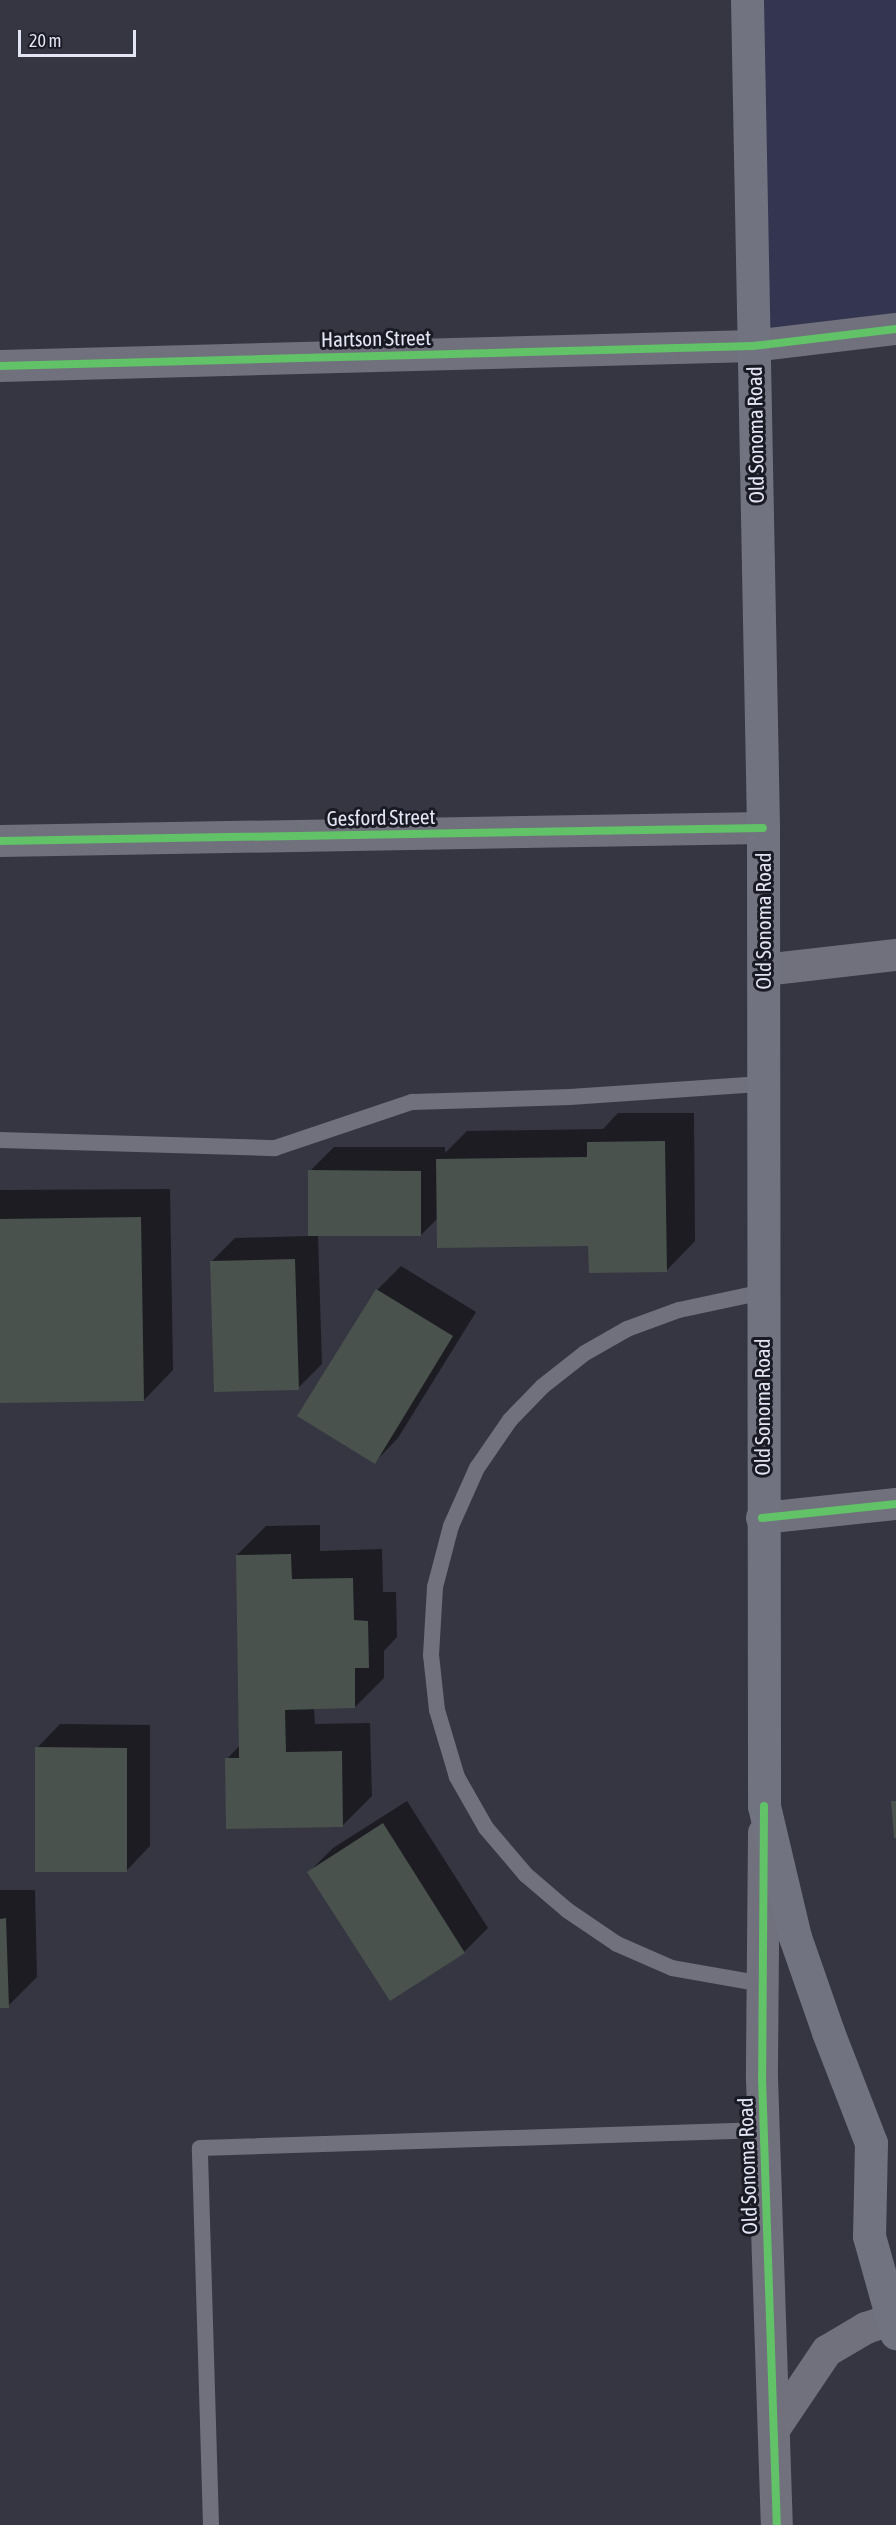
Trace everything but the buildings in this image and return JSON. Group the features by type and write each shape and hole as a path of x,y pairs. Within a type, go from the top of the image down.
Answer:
{"main road":[{"name":"Old Sonoma Road","path":"747,0 763,828 764,1806 795,1937 828,2032 871,2143 869,2236 895,2323"},
{"name":"Old Sonoma Road","path":"871,2143 896,2167"}],"street":[{"name":"Hartson Street","path":"0,366 753,346 896,329"},
{"name":"Gesford Street","path":"0,841 763,828"},
{"path":"764,969 896,956"},
{"path":"762,1518 896,1504"},
{"name":"Old Sonoma Road","path":"764,1806 764,2130 777,2525"},
{"name":"Old Sonoma Road","path":"775,2428 827,2351 866,2328 895,2323"}],"lane":[{"path":"0,1140 275,1148 412,1102 570,1096 763,1084"},
{"path":"763,1292 679,1310 627,1329 585,1353 543,1386 510,1420 477,1468 451,1526 435,1587 431,1655 438,1710 457,1777 486,1828 526,1875 567,1910 617,1944 672,1968 763,1984"},
{"path":"211,2525 200,2148 764,2130"}],"shaded area":[{"path":"747,0 896,0 896,329 753,346"}],"cycle path":[{"path":"0,366 753,346 896,329"},
{"path":"0,841 763,828"},
{"path":"762,1518 896,1504"},
{"path":"764,1806 762,2078 777,2525"}]}
